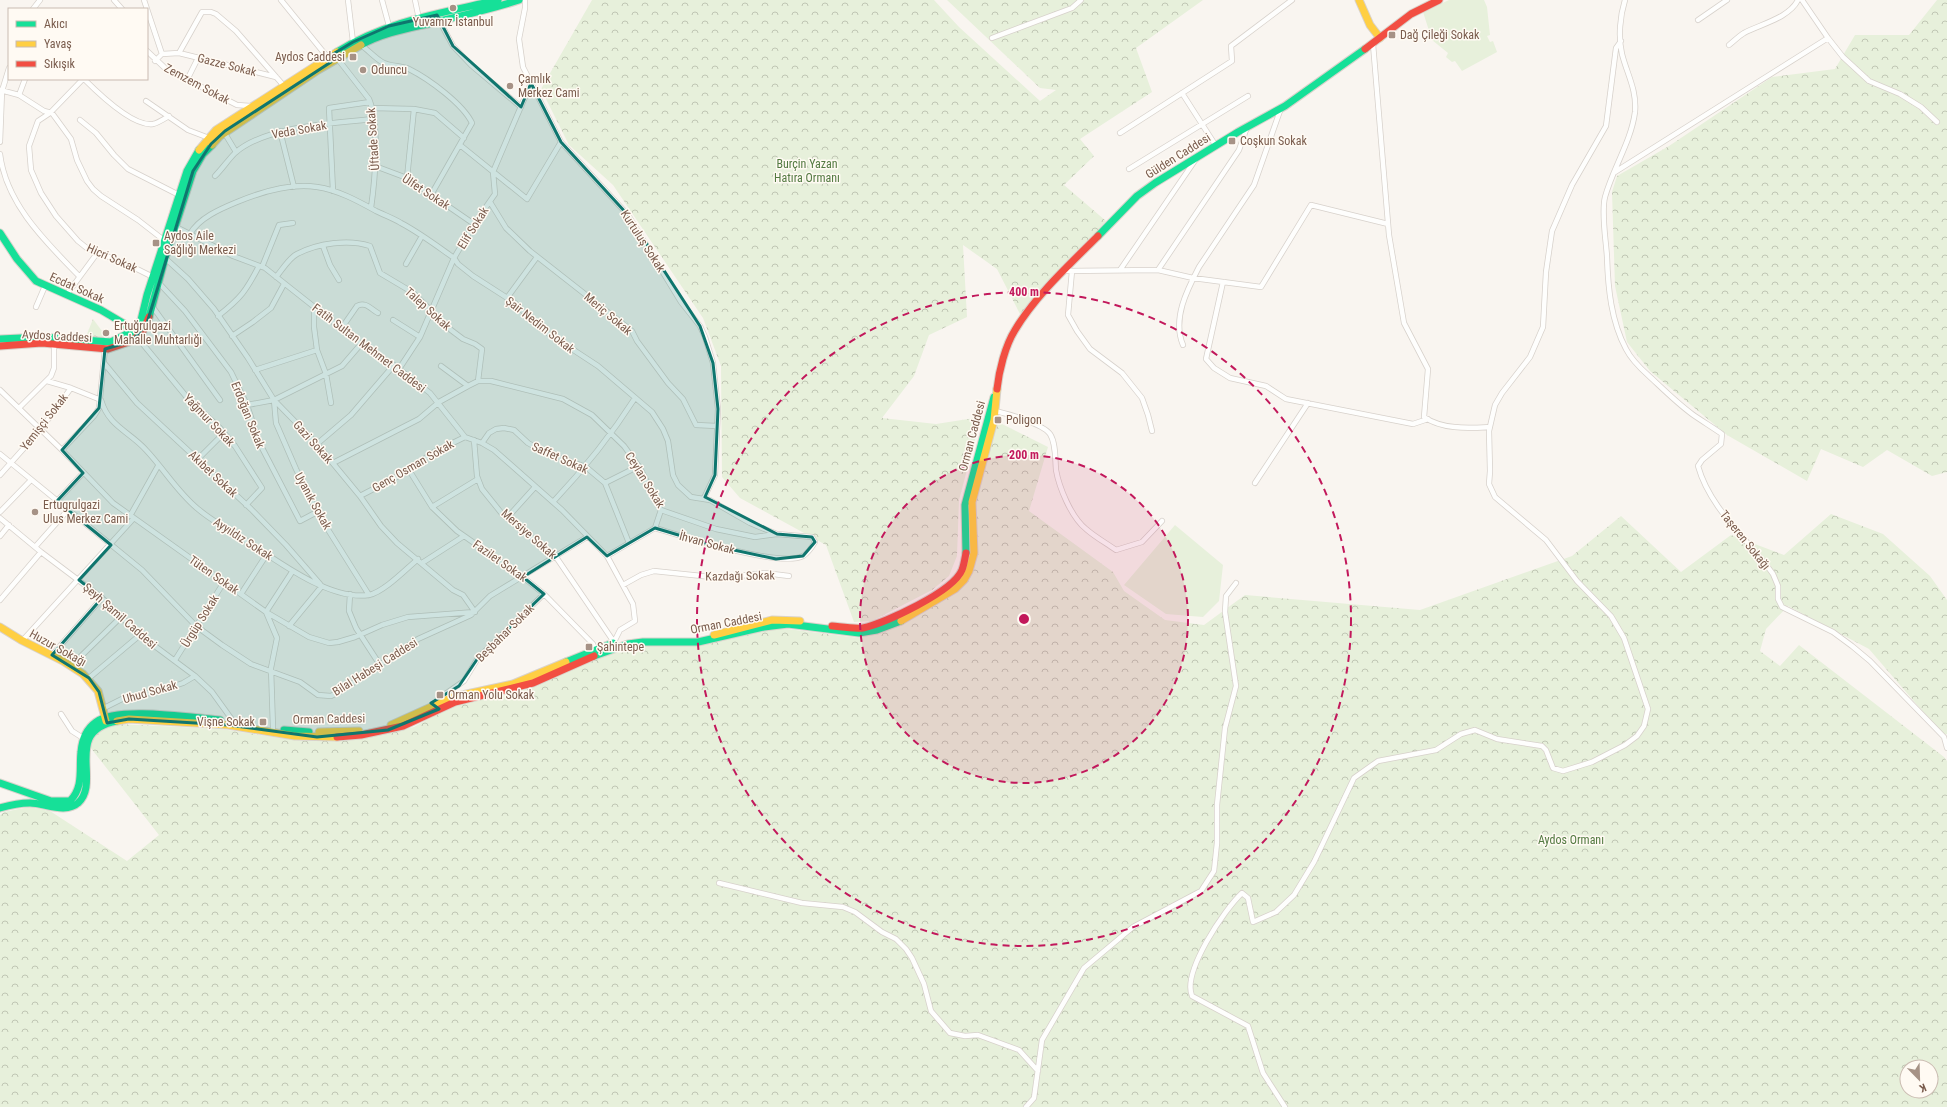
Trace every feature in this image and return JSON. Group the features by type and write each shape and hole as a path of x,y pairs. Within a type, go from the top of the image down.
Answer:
{"street":[{"path":"114,0 121,8"},
{"name":"Üftade Sokak","path":"281,0 370,102 374,120 375,166 371,208"},
{"path":"348,0 353,42"},
{"path":"382,0 389,26"},
{"path":"415,0 419,19"},
{"name":"Aydos Caddesi","path":"0,346 30,343 104,349 120,346 147,323 152,306 155,280 165,258 179,195 192,159 208,138 225,122 284,86 332,59 361,45 390,33 498,0"},
{"name":"Aydos Caddesi","path":"0,339 42,337 111,342 134,334 141,320 155,280 165,241 173,226 195,167 211,144 224,132 332,59 353,42 389,26 419,19 438,18 488,10 519,0"},
{"name":"Kurtuluş Sokak","path":"525,0 525,8 519,39 524,67 561,142 628,215 681,302 700,326 713,363 718,409 715,475 704,498"},
{"path":"992,38 1072,8 1081,0"},
{"path":"1120,133 1232,61 1231,46 1292,0"},
{"path":"1359,0 1370,25 1380,38"},
{"name":"Gülden Caddesi","path":"996,393 999,372 1014,331 1062,272 1137,196 1155,183 1281,108 1373,44 1411,14 1438,0"},
{"path":"1615,172 1631,132 1636,100 1634,87 1622,53 1620,34 1626,0"},
{"path":"1698,20 1727,0"},
{"path":"1729,45 1743,34 1778,17 1794,6 1798,0"},
{"path":"1802,0 1843,57 1869,81 1900,94 1916,104 1936,122"},
{"path":"148,12 162,54 155,61"},
{"path":"179,53 202,12 211,12 236,31 284,86"},
{"path":"438,18 453,46 471,65 521,107"},
{"path":"1615,172 1828,38"},
{"path":"1285,1107 1263,1073 1248,1026 1192,996 1190,991 1191,976 1199,956 1220,920 1237,898 1242,893 1248,898 1253,922 1276,912 1294,895 1314,862 1354,778 1378,761 1436,750 1461,734 1475,730 1497,739 1542,746 1546,750 1553,768 1563,771 1592,762 1625,745 1637,736 1644,726 1648,714 1646,702 1630,652 1624,638 1611,616 1577,581 1543,536 1495,497 1489,484 1490,427 1495,405 1502,393 1530,357 1543,327 1546,272 1552,231 1572,184 1606,126 1609,116 1616,48 1621,42"},
{"path":"1373,44 1388,224 1404,323 1428,368 1424,417 1433,423 1466,428 1490,427"},
{"path":"361,45 383,63 408,68 450,98 469,116 472,123 431,195"},
{"name":"Zemzem Sokak","path":"148,52 155,61 166,69 187,80 237,105 251,106"},
{"name":"Gazze Sokak","path":"162,54 179,53 276,77"},
{"path":"187,80 198,58"},
{"path":"0,142 1,90 8,71"},
{"path":"19,95 25,80"},
{"name":"Hicri Sokak","path":"82,80 50,113 38,121 31,139 28,153 31,170 41,193 56,216 78,241 88,249 98,252 155,280"},
{"path":"84,80 101,96 137,121 145,124 153,124 169,116"},
{"name":"Elif Sokak","path":"399,369 420,337 454,258 474,224 495,194 494,172 531,83"},
{"path":"1,90 19,95 50,113 67,132 71,139 77,160 87,181 93,189 101,196 138,220 165,241"},
{"path":"1182,93 1216,146"},
{"path":"1129,169 1248,96"},
{"path":"146,101 188,130 208,138"},
{"path":"333,191 331,124 329,108 370,102"},
{"path":"372,108 414,109 435,113 464,138"},
{"path":"1183,345 1178,329 1180,311 1193,278 1254,185 1281,108"},
{"path":"407,178 414,109"},
{"path":"80,120 96,133 128,169 179,195"},
{"name":"Veda Sokak","path":"215,176 236,152 266,135 280,131 374,120"},
{"path":"1158,270 1239,150 1247,127"},
{"path":"280,131 294,187"},
{"path":"224,132 236,152"},
{"path":"460,145 527,199 561,142"},
{"path":"0,154 5,178 22,210 34,228 79,276"},
{"path":"1120,270 1197,158"},
{"name":"Ülfet Sokak","path":"375,166 407,178 474,224"},
{"name":"Taşeren Sokağı","path":"1615,172 1605,198 1604,212 1607,276 1619,332 1626,350 1636,363 1691,413 1722,434 1721,444 1702,460 1698,466 1701,477 1719,508 1773,574 1778,586 1778,599 1782,607 1833,632 1870,661 1944,737 1947,748"},
{"name":"Şair Nedim Sokak","path":"190,234 194,226 214,213 232,204 256,194 294,187 317,187 333,191 345,195 400,222 454,258 458,264 473,276 515,303 532,321 598,366 652,412 664,429 668,441 672,470 678,485 691,496 704,498 777,534 812,537 815,542 811,549"},
{"name":"Meriç Sokak","path":"490,202 506,228 537,257 632,331 637,341 668,383 683,399 696,424 717,426"},
{"path":"1062,272 1158,270 1193,278 1261,287 1311,205 1388,224"},
{"path":"218,316 235,303 247,290 261,266 279,225 293,223"},
{"name":"Fatih Sultan Mehmet Caddesi","path":"173,226 233,256 261,266 340,329 399,369 430,393 439,402 465,437"},
{"name":"Ecdat Sokak","path":"0,233 24,268 36,281 67,294 123,323 134,334"},
{"path":"406,264 422,236"},
{"name":"Talep Sokak","path":"276,277 296,254 323,246 360,243 370,246 380,274 412,292 431,312 458,335 482,349 478,381"},
{"path":"323,246 330,265 339,280"},
{"path":"67,294 98,252"},
{"path":"507,298 537,257"},
{"name":"Gazi Sokak","path":"165,258 188,279 218,316 274,400 333,463 360,496 381,526 397,543 453,590 463,595 475,612"},
{"path":"1072,271 1068,315 1090,349 1122,373 1142,398 1152,431"},
{"name":"Erdoğan Sokak","path":"155,280 185,311 231,372 247,405 258,442 300,520 317,512"},
{"path":"1223,282 1206,359 1214,368 1230,378 1266,386 1286,399 1414,424 1428,420"},
{"path":"232,336 271,308 284,284"},
{"path":"36,307 45,286"},
{"path":"340,329 357,306 361,304 364,304 378,313"},
{"path":"152,306 220,400"},
{"path":"314,308 314,327 317,350 326,374 331,403"},
{"path":"393,320 420,337"},
{"name":"Yağmur Sokak","path":"134,334 190,401 224,433 235,446 262,488 246,505"},
{"path":"19,408 51,376 54,368 54,344"},
{"path":"247,405 274,400 342,366 360,344"},
{"path":"62,450 94,416 99,408 101,400 104,349"},
{"path":"255,370 317,350"},
{"name":"Akıbet Sokak","path":"104,363 137,403 246,505 286,545 322,586"},
{"path":"316,444 351,415 394,366"},
{"path":"442,366 468,386"},
{"name":"Yemişçi Sokak","path":"0,475 41,429 71,388 47,380"},
{"path":"333,463 419,419 439,402 478,381"},
{"name":"Ceylan Sokak","path":"478,381 497,382 563,399 592,415 639,466 661,510 716,529 755,537 777,534"},
{"path":"71,388 101,400"},
{"name":"Tüten Sokak","path":"0,390 41,429 113,503 266,612 309,637 329,643 347,640 382,625 408,618 475,612"},
{"name":"Orman Caddesi","path":"83,738 91,726 118,715 233,721 273,728 315,732 363,730 392,725 437,707 533,683 597,651 615,645 650,637 698,637 780,619 791,619 842,628 861,628 884,622 939,593 956,579 962,571 967,550 966,505 993,410 996,393"},
{"path":"553,502 586,467 612,435 635,398"},
{"name":"Ayyıldız Sokak","path":"101,400 104,412 116,426 146,450 158,466 198,509 292,572 322,586 350,594 369,595"},
{"name":"Uyanık Sokak","path":"274,400 276,423 317,512 369,595"},
{"path":"1255,483 1308,403"},
{"path":"993,410 1029,422 1050,433 1054,444 1059,485 1069,505 1084,528 1116,550 1142,542 1162,521"},
{"name":"Saffet Sokak","path":"482,442 496,429 504,428 514,430 528,443 542,451 586,467 605,483 629,543"},
{"path":"197,460 224,433"},
{"path":"465,437 482,442 494,450 553,502 607,556 633,604 635,621 620,630 615,645"},
{"name":"Genç Osman Sokak","path":"360,496 409,470 434,452 465,437"},
{"name":"Mersiye Sokak","path":"474,440 478,479 482,489 507,518 556,556 615,645"},
{"name":"Bilal Habeşi Caddesi","path":"0,454 142,570 196,626 251,664 300,682 318,695 331,696 418,639 475,612 490,596 587,537"},
{"path":"22,641 111,545 132,517 158,466"},
{"path":"605,483 639,466"},
{"name":"Fazilet Sokak","path":"409,470 432,507 464,536 523,577 544,594 593,644 597,651"},
{"path":"57,501 83,473"},
{"path":"432,507 478,479"},
{"path":"0,512 31,480"},
{"path":"507,518 535,487"},
{"path":"34,547 68,510"},
{"path":"607,556 655,528 661,510"},
{"name":"Şeyh Şamil Caddesi","path":"0,518 34,547 102,598 140,635 195,676 212,692 233,721"},
{"path":"0,536 9,525"},
{"name":"İhvan Sokak","path":"655,528 715,546 776,558 803,556 811,549"},
{"path":"369,595 378,592 420,561 464,536"},
{"path":"0,600 41,552"},
{"path":"241,594 267,554"},
{"name":"Kazdağı Sokak","path":"623,585 641,575 654,571 721,578 765,573 789,576"},
{"path":"273,728 271,671 277,638 266,612 292,572"},
{"name":"Ürgüp Sokak","path":"175,660 224,582"},
{"path":"1026,1107 1034,1098 1042,1040 1084,968 1133,927 1201,891 1214,871 1217,843 1217,805 1225,728 1236,686 1225,612 1226,596 1236,582"},
{"path":"289,626 322,586"},
{"path":"350,594 350,611 356,628 380,665"},
{"name":"Beşbahar Sokak","path":"437,707 438,699 459,686 464,681 478,658 544,594"},
{"path":"52,654 102,598"},
{"path":"71,666 122,616"},
{"name":"Huzur Sokağı","path":"0,627 22,641 52,654 89,678 99,692 106,720"},
{"path":"89,678 140,635"},
{"name":"Uhud Sokak","path":"104,708 122,699 163,690 183,683 195,676"},
{"name":"Orman Caddesi","path":"106,720 136,720 228,725 295,736 349,736 376,733 403,726 437,707"},
{"path":"0,783 59,802 74,799 81,789 80,749 83,738 72,731 61,714"},
{"path":"0,808 30,803 68,807 79,802 88,741 106,720"},
{"path":"719,883 802,902 843,907 854,912 882,932 896,939 906,949 912,958 924,984 931,1011 950,1033 965,1036 978,1035 1019,1050 1038,1071"}],"highlighted area":[{"path":"437,15 453,46 521,107 531,83 561,142 628,215 700,326 713,363 718,409 715,475 705,497 777,534 812,537 815,542 803,556 776,559 715,546 655,528 607,556 587,537 523,577 544,594 478,658 459,686 431,703 439,709 388,730 317,737 228,725 129,719 107,723 99,692 89,678 52,655 102,598 79,580 111,545 57,501 83,473 62,450 99,408 105,349 132,341 147,323 193,171 211,144 225,131 331,62 328,57 353,42 389,26"}],"green space":[{"name":"Burçin Yazan Hatıra Ormanı","path":"592,0 934,0 959,27 1040,101 1056,90 1040,88 947,0 1203,0 1136,48 1152,92 1080,139 1094,156 1064,185 1106,221 1020,314 997,269 963,245 967,317 929,335 914,376 882,418 936,424 981,417 959,500 957,556 949,576 932,590 872,621 854,622 826,545 740,498 722,477 721,366 703,318 613,185 569,145 541,89"},
{"path":"1449,0 1484,0 1487,7 1490,35 1487,36 1490,42 1493,41 1497,52 1462,71 1455,61 1452,62 1446,57 1448,53 1432,40 1423,12"},
{"path":"1937,0 1947,0 1947,472 1932,476 1887,450 1863,467 1821,449 1807,481 1727,435 1650,371 1627,342 1615,286 1612,192 1617,176 1669,146 1772,77 1835,69 1855,35 1909,35"},
{"path":"93,319 108,339 85,339"},
{"name":"Aydos Ormanı","path":"998,422 1048,447 1029,511 1113,572 1124,591 1165,620 1204,625 1245,595 1420,610 1572,556 1621,516 1681,572 1731,535 1784,555 1831,514 1883,534 1930,576 1947,600 1947,734 1943,735 1869,649 1788,606 1766,629 1760,651 1780,666 1799,645 1944,757 1947,761 1947,1107 0,1107 0,815 4,812 29,807 50,811 127,861 159,835 90,747 93,738 101,730 118,724 221,729 293,740 355,740 414,727 457,705 528,689 605,654 627,648 642,646 697,646 766,629 779,628 859,638 925,610 959,586 970,561 971,509"},
{"path":"1175,525 1223,565 1219,601 1203,617 1166,614 1124,585"}],"traffic: fast":[{"path":"337,52 356,41 395,25 435,14 498,0"},
{"path":"361,45 398,31 478,12 519,0"},
{"path":"1098,236 1137,196 1155,183 1238,132 1285,106 1365,49"},
{"path":"149,317 165,258 193,171 203,154 212,145"},
{"path":"0,339 42,337 111,342 131,332 141,320 147,295 187,171 199,150"},
{"path":"0,233 17,259 36,281 101,310 123,323 135,335"},
{"path":"966,553 965,505 994,397"},
{"path":"594,656 628,644 643,642 698,642 764,627 788,624 859,633 877,630 901,621"},
{"path":"566,662 613,643"},
{"path":"0,783 51,801 70,801 79,784 82,743 87,731 96,722 106,717 138,714 156,714 220,720"},
{"path":"0,808 22,803 36,803 67,808 78,803 84,794 86,783 87,746 91,735 101,727 117,721"},
{"path":"284,730 309,732"}],"traffic: slow":[{"path":"1359,0 1370,25 1380,38"},
{"path":"212,145 220,136 318,70 361,45"},
{"path":"199,150 216,130 337,52"},
{"path":"901,621 955,589 964,580 969,571 974,553 972,502 994,420 997,389"},
{"path":"714,635 772,620 800,621"},
{"path":"0,627 21,640 63,661 83,674 98,691 106,721"},
{"path":"391,725 453,697 513,684 566,662"},
{"path":"117,721 129,719 228,725 295,736 337,737"},
{"path":"319,732 359,731"}],"traffic: jam":[{"path":"1365,49 1411,14 1439,0"},
{"path":"997,389 1005,351 1011,336 1023,317 1054,281 1098,236"},
{"path":"0,346 42,343 108,349 132,341 143,331 149,317"},
{"path":"832,626 863,628 902,613 933,597 956,579 962,570 966,553"},
{"path":"337,737 361,735 403,726 455,702 533,683 594,656"}],"place":[{"name":"Yuvamız İstanbul","path":"453,8"},
{"name":"Dağ Çileği Sokak","path":"1392,35"},
{"name":"Aydos Caddesi","path":"353,57"},
{"name":"Oduncu","path":"363,70"},
{"name":"Çamlık Merkez Cami","path":"510,86"},
{"name":"Coşkun Sokak","path":"1232,141"},
{"name":"Aydos Aile Sağlığı Merkezi","path":"156,243"},
{"name":"Ertuğrulgazi Mahalle Muhtarlığı","path":"106,333"},
{"name":"Poligon","path":"998,420"},
{"name":"Ertugrulgazi Ulus Merkez Cami","path":"35,512"},
{"name":"Şahintepe","path":"589,647"},
{"name":"Orman Yolu Sokak","path":"440,695"},
{"name":"Vişne Sokak","path":"263,722"}]}
